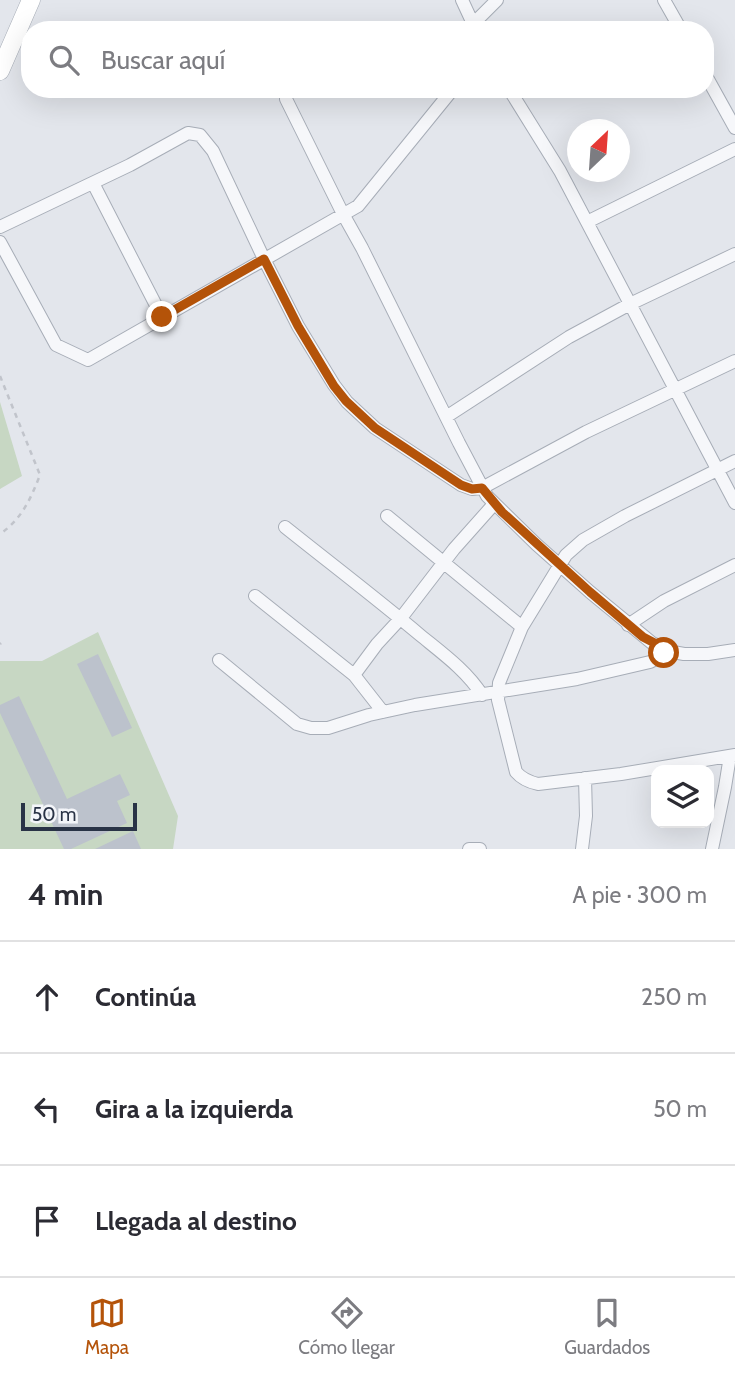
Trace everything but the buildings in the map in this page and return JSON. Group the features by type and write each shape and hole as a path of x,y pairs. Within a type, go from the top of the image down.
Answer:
{"street":[{"path":"22,21 31,0"},
{"path":"462,0 471,21"},
{"path":"479,21 497,0"},
{"path":"664,0 676,21"},
{"path":"0,71 21,23"},
{"path":"714,90 735,128"},
{"path":"0,242 56,345 88,360 358,206 446,98"},
{"path":"515,98 560,171 735,503"},
{"path":"286,99 446,418 482,488 494,504 628,625 652,643 666,649 696,655 735,650"},
{"path":"0,227 130,165 188,133 200,135 213,151 298,326 334,386 375,428 466,487 482,488 586,432 735,361"},
{"path":"587,222 735,149"},
{"path":"93,183 162,317"},
{"path":"446,418 569,337 630,304 735,254"},
{"path":"712,849 733,756 585,778 531,783 516,772 498,693 501,675 522,627 560,565 575,547 625,516 735,461"},
{"path":"354,675 442,563 494,504"},
{"path":"387,516 522,627"},
{"path":"285,527 401,618 474,682 482,695"},
{"path":"628,625 664,601 735,565"},
{"path":"255,596 354,675 383,712"},
{"path":"219,660 283,713 311,729 328,728 415,705 577,679 650,662 660,657 666,649"},
{"path":"582,849 586,816 585,778"},
{"path":"469,849 480,849"}],"path":[{"path":"0,376 40,475 30,502 0,534"}],"green space":[{"path":"0,402 22,476 0,489"},
{"path":"98,632 178,816 173,849 0,849 0,661 42,661"}],"route":[{"path":"162,317 264,259 298,326 334,386 361,416 461,485 472,489 482,488 494,504 536,544 643,637 666,649 664,653"}]}
